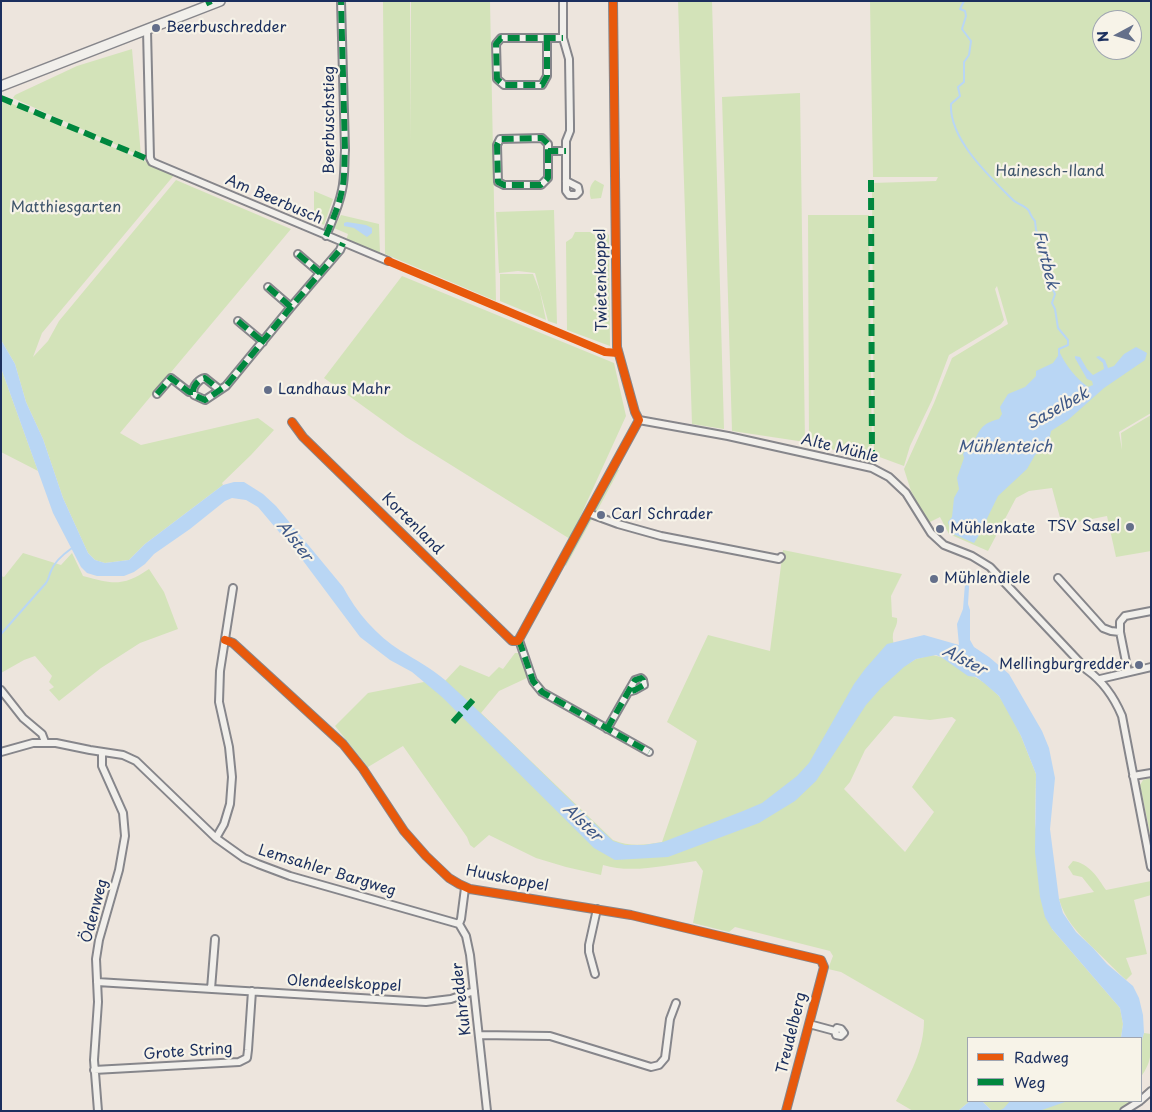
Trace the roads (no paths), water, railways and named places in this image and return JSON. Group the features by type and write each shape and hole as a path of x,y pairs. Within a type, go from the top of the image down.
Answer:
{"street":[{"path":"1,86 147,30 209,3 220,1"},
{"name":"Beerbuschstieg","path":"326,236 335,216 342,191 344,164 341,1"},
{"path":"563,1 563,38 568,52 570,68 570,130 566,141 566,181"},
{"name":"Twietenkoppel","path":"613,1 617,347 635,412 639,420"},
{"name":"Am Beerbusch","path":"147,30 150,160 388,261"},
{"path":"547,39 547,76 542,85 504,85 497,78 496,44 501,38 563,38"},
{"path":"542,138 548,144 548,151 548,178 541,185 504,185 498,182 497,144 500,139 542,138"},
{"path":"548,151 566,151"},
{"path":"157,394 171,378 188,392 193,392 194,395 205,400 226,386 291,306 340,250 343,243"},
{"path":"298,254 320,272"},
{"path":"268,287 291,306"},
{"path":"238,321 263,342"},
{"path":"193,392 193,388 205,378 220,390"},
{"path":"639,420 518,641 536,688 607,730 649,752"},
{"name":"Alte Mühle","path":"639,420 849,462 881,472 906,493 931,533 946,546 972,556 990,567 1087,670 1100,679"},
{"name":"Kortenland","path":"292,422 303,436 512,641 518,641"},
{"path":"588,513 661,536 779,559 781,557"},
{"path":"1058,578 1103,628 1120,632"},
{"path":"216,838 224,824 230,804 232,777 219,702 220,670 233,588"},
{"path":"1128,672 1120,632 1120,622 1124,616 1151,611"},
{"name":"Huuskoppel","path":"225,640 233,643 343,744 353,755 416,845 449,878 465,888 597,909 689,928 818,958 823,962"},
{"path":"1151,667 1100,679 1114,698 1122,716 1151,867"},
{"path":"1,690 23,718 42,734 44,742"},
{"path":"607,730 628,692"},
{"name":"Lemsahler Bargweg","path":"1,752 44,742 56,742 123,755 136,761 216,838 244,858 290,876 459,924"},
{"name":"Ödenweg","path":"98,1111 94,1070 94,1049 98,1018 97,950 119,870 125,836 123,813 102,766 102,752"},
{"path":"1133,776 1151,773"},
{"path":"459,924 462,919 465,888"},
{"path":"595,974 589,952 597,909"},
{"name":"Kuhredder","path":"459,924 466,936 487,1111"},
{"path":"211,989 215,939"},
{"name":"Treudelberg","path":"786,1111 824,967 823,962"},
{"name":"Olendeelskoppel","path":"98,982 426,1002 445,1000 474,991"},
{"name":"Grote String","path":"94,1070 240,1062 247,1058 252,992"},
{"path":"479,1034 550,1036 651,1067 659,1065 666,1058 670,1019 676,1003"},
{"name":"Treudelberg","path":"809,1024 835,1031"},
{"path":"1142,1100 1151,1091"},
{"path":"1124,1111 1139,1102"}],"water":[{"path":"344,223 366,225 372,228 372,233 367,237 354,228 344,226"},
{"name":"Alster","path":"1,340 15,364 26,402 43,439 63,498 88,553 95,560 105,563 129,560 145,544 223,485 244,482 263,494 276,506 343,587 354,606 375,631 392,645 445,680 613,841 625,845 663,842 743,811 762,803 797,776 809,763 854,684 887,644 924,635 959,645 957,624 963,609 966,571 970,571 968,604 970,610 970,640 974,647 1009,674 1042,731 1049,748 1055,778 1050,829 1059,899 1063,913 1076,932 1107,964 1133,986 1139,998 1143,1015 1144,1033 1142,1040 1142,1037 1121,1037 1123,1024 1120,1008 1052,929 1045,917 1040,897 1035,852 1036,774 1021,736 999,696 976,677 968,676 936,655 916,659 881,688 866,705 816,781 795,801 759,823 668,857 615,860 594,848 442,697 412,672 390,660 360,637 301,558 258,507 246,500 232,498 225,501 190,529 154,554 134,572 124,576 97,576 87,573 81,567 53,513 1,368"},
{"name":"Mühlenteich","path":"1136,347 1147,353 1145,360 1104,388 1068,420 1051,431 1048,446 1035,455 1027,469 998,496 974,543 951,533 948,522 952,517 954,498 959,489 957,478 964,458 963,454 965,451 969,451 982,427 999,419 1002,414 1000,407 1008,394 1025,387 1036,376 1036,371 1053,363 1060,353 1072,372 1088,387 1093,385 1092,381 1087,379 1075,356 1080,357 1093,375 1104,369 1103,363 1096,357 1099,356 1105,360 1108,368 1114,366 1124,354"},
{"path":"969,1102 983,1102 992,1111 958,1111"},
{"path":"1009,1102 1065,1102 1039,1111 999,1111"}],"waterway":[{"name":"Furtbek","path":"964,1 960,9 965,11 966,16 962,29 971,41 969,55 964,62 964,82 958,87 960,96 951,104 952,117 956,130 972,156 1013,200 1028,209 1035,221 1036,230 1041,238 1046,275 1055,294 1052,303 1055,309 1058,328 1068,340 1068,345 1059,349 1059,356"},
{"path":"1,634 46,583 57,561 72,548"}],"place":[{"name":"Beerbuschredder","path":"156,28"},
{"name":"Landhaus Mahr","path":"268,390"},
{"name":"Carl Schrader","path":"601,515"},
{"name":"TSV Sasel","path":"1130,527"},
{"name":"Mühlenkate","path":"940,529"},
{"name":"Mühlendiele","path":"934,579"},
{"name":"Mellingburgredder","path":"1139,665"}],"park label":[{"name":"Hainesch-Iland","path":"1050,172"},
{"name":"Matthiesgarten","path":"66,208"}],"water label":[{"name":"Saselbek","path":"1058,409"}]}
